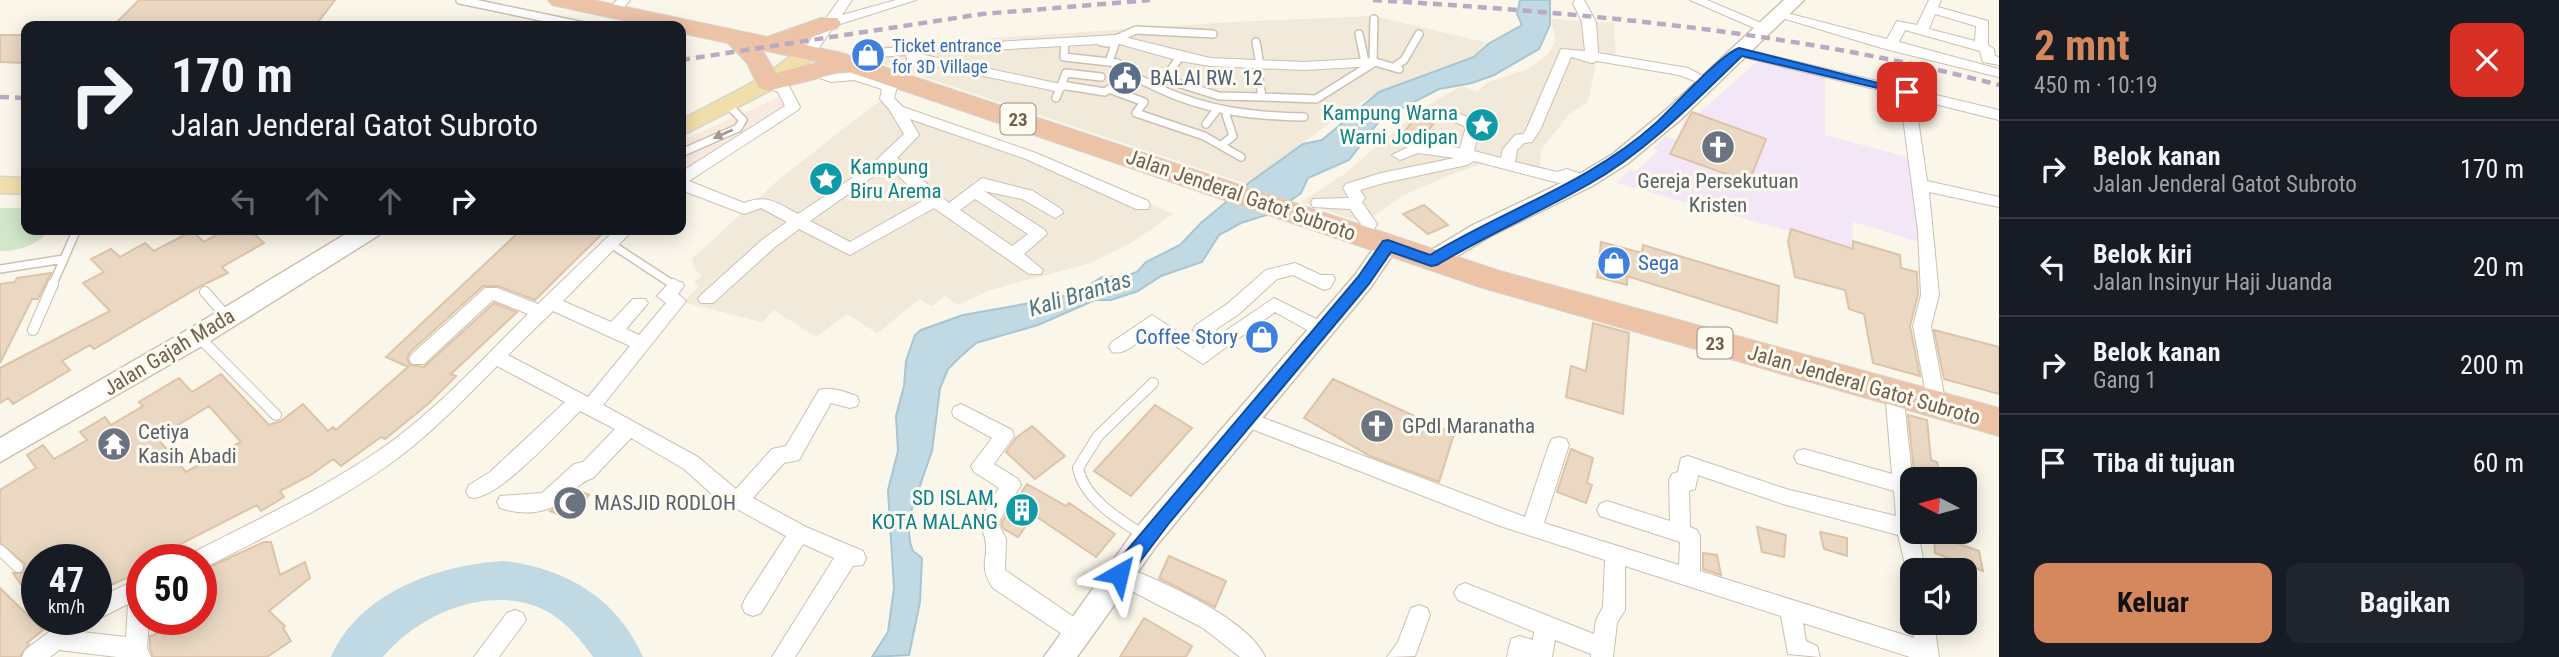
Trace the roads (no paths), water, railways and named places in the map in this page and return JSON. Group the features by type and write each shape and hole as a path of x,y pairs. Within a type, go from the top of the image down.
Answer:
{"highway":[{"name":"23","path":"563,0 619,6 647,21"},
{"path":"735,36 758,60 768,83 832,62 824,45 828,23 771,43"},
{"name":"23","path":"686,28 771,43 832,62"},
{"name":"Jalan Jenderal Gatot Subroto","path":"832,62 1189,176 1306,207 1375,240 1431,261 1570,303 1999,422"}],"main road":[{"path":"1431,261 1481,231 1584,181 1646,139 1795,0"},
{"path":"686,126 768,83"},
{"path":"0,185 21,186"},
{"name":"Jalan Gajah Mada","path":"0,451 198,336 335,240"},
{"path":"1059,657 1147,537 1363,281 1375,240"}],"street":[{"path":"828,23 846,0"},
{"path":"828,23 910,0"},
{"path":"1696,0 1772,21 1999,72"},
{"path":"1579,4 1589,22 1592,59"},
{"path":"1921,31 1933,5 1999,28"},
{"path":"1890,46 1902,24 1987,49 1988,59 1999,61"},
{"path":"1981,47 1983,24"},
{"path":"707,299 769,243 889,159 912,135 898,110 887,99 890,88 855,76 831,78 832,62 873,53 1116,39 1180,57 1259,65 1339,66 1371,62"},
{"path":"891,52 1059,91"},
{"path":"1375,240 1351,188 1381,178 1466,160 1499,161 1520,138 1527,139 1533,130 1566,52 1592,59 1623,60 1683,71 1707,82"},
{"path":"1739,52 1999,115"},
{"path":"686,179 793,107 786,92 768,83"},
{"path":"1907,92 1920,185 1930,295 1922,326 1937,405"},
{"path":"898,110 1031,156 1142,205"},
{"path":"1434,118 1440,111 1474,125 1466,153"},
{"path":"1400,155 1416,148 1466,153 1559,178 1566,174 1584,181"},
{"path":"889,159 942,205 1035,270"},
{"path":"686,184 744,209 762,202 850,249 975,192 982,183 1027,195 1060,209 1033,230"},
{"path":"1920,185 1999,202"},
{"path":"975,192 1039,234 1013,254"},
{"path":"1306,207 1356,203"},
{"path":"217,551 311,503 387,455 496,357 620,235"},
{"path":"1222,343 1202,330 1233,309 1272,274 1295,269 1324,284 1327,279"},
{"path":"476,491 497,478 585,404 643,344 677,301 666,296 676,286"},
{"path":"418,359 491,292 547,308 643,344"},
{"path":"614,331 639,303"},
{"path":"1118,347 1153,322 1203,356 1274,304 1322,330"},
{"path":"496,357 691,463 722,491 799,533 852,556 783,657"},
{"path":"1894,392 1901,467"},
{"path":"739,500 779,455 792,454 826,395 850,401"},
{"path":"961,412 1005,436 981,466 1011,485 988,522 996,538 994,572 1000,581 1076,631"},
{"path":"1246,419 1532,528 1927,655 1924,635"},
{"path":"507,502 532,507 550,500 581,470 586,472 629,428"},
{"path":"1532,528 1543,487 1559,445"},
{"path":"1804,457 1900,484"},
{"path":"1680,533 1679,480 1688,483 1688,464 1786,496 1900,526"},
{"path":"1607,510 1690,536 1689,579"},
{"path":"753,607 799,533"},
{"path":"1465,593 1602,653 1607,620 1615,610 1615,555"},
{"path":"1119,574 1215,626 1245,645 1254,657"},
{"path":"1791,611 1796,647 1809,653 1809,657"},
{"path":"1398,657 1407,649 1419,615"},
{"path":"485,657 515,620"},
{"path":"1518,657 1520,646 1542,654 1546,627"},
{"path":"33,657 60,635"},
{"path":"54,639 138,653 139,635"}],"lane":[{"path":"460,0 560,21"},
{"path":"1371,62 1374,19"},
{"path":"1116,39 1136,30 1213,34"},
{"path":"1359,34 1371,62"},
{"path":"1165,79 1219,96 1316,99 1371,62 1397,68 1419,34"},
{"path":"1092,40 1115,44 1109,62"},
{"path":"1065,42 1064,57 1117,63 1116,68 1125,70 1180,100 1226,114 1304,117"},
{"path":"1256,42 1265,98 1273,116"},
{"path":"1158,88 1180,57"},
{"path":"1101,77 1066,73 1059,91 1105,92 1109,89 1144,102 1136,113 1182,127 1223,144 1241,157"},
{"path":"686,151 738,128 743,120 728,105"},
{"path":"1206,124 1216,111"},
{"path":"1223,144 1233,136 1226,114"},
{"path":"33,330 75,235"},
{"path":"611,244 676,286"},
{"path":"0,269 64,259"},
{"path":"205,292 228,317"},
{"path":"198,336 276,415"},
{"path":"1147,537 1120,520 1100,501 1077,470 1078,464 1099,434 1153,383"},
{"path":"0,550 18,566"}],"water":[{"path":"1520,0 1550,0 1550,25 1539,49 1494,75 1472,83 1439,89 1381,119 1349,160 1308,178 1301,193 1273,213 1241,223 1219,235 1202,262 1161,276 1138,291 1111,300 1095,300 1038,325 976,343 948,369 940,388 932,451 908,520 913,551 922,558 920,602 909,655 872,657 888,632 894,588 888,490 898,451 896,416 904,386 906,361 915,335 921,330 963,315 1058,298 1079,291 1102,277 1126,276 1137,272 1146,262 1180,245 1201,223 1250,182 1303,144 1322,140 1379,92 1474,57 1488,44 1522,25 1517,14"},
{"path":"507,572 545,575 561,583 633,657 610,657 600,640 578,615 552,600 520,593 501,593"}],"waterway":[{"name":"Kali Brantas","path":"354,657 385,622 410,605 455,587 503,581 549,591 571,602 592,620 620,657"}],"railway":[{"path":"686,59 982,14 1150,0"},
{"path":"1373,0 1531,11 1688,27 1844,51 1999,85"},
{"path":"0,97 21,98"}],"place":[{"name":"Ticket entrance for 3D Village","path":"868,55"},
{"name":"BALAI RW. 12","path":"1125,78"},
{"name":"Kampung Warna Warni Jodipan","path":"1482,125"},
{"name":"Gereja Persekutuan Kristen","path":"1718,147"},
{"name":"Kampung Biru Arema","path":"826,179"},
{"name":"Sega","path":"1614,263"},
{"name":"Coffee Story","path":"1262,337"},
{"name":"GPdI Maranatha","path":"1377,426"},
{"name":"Cetiya Kasih Abadi","path":"114,444"},
{"name":"MASJID RODLOH","path":"570,503"},
{"name":"SD ISLAM, KOTA MALANG","path":"1022,510"}]}
